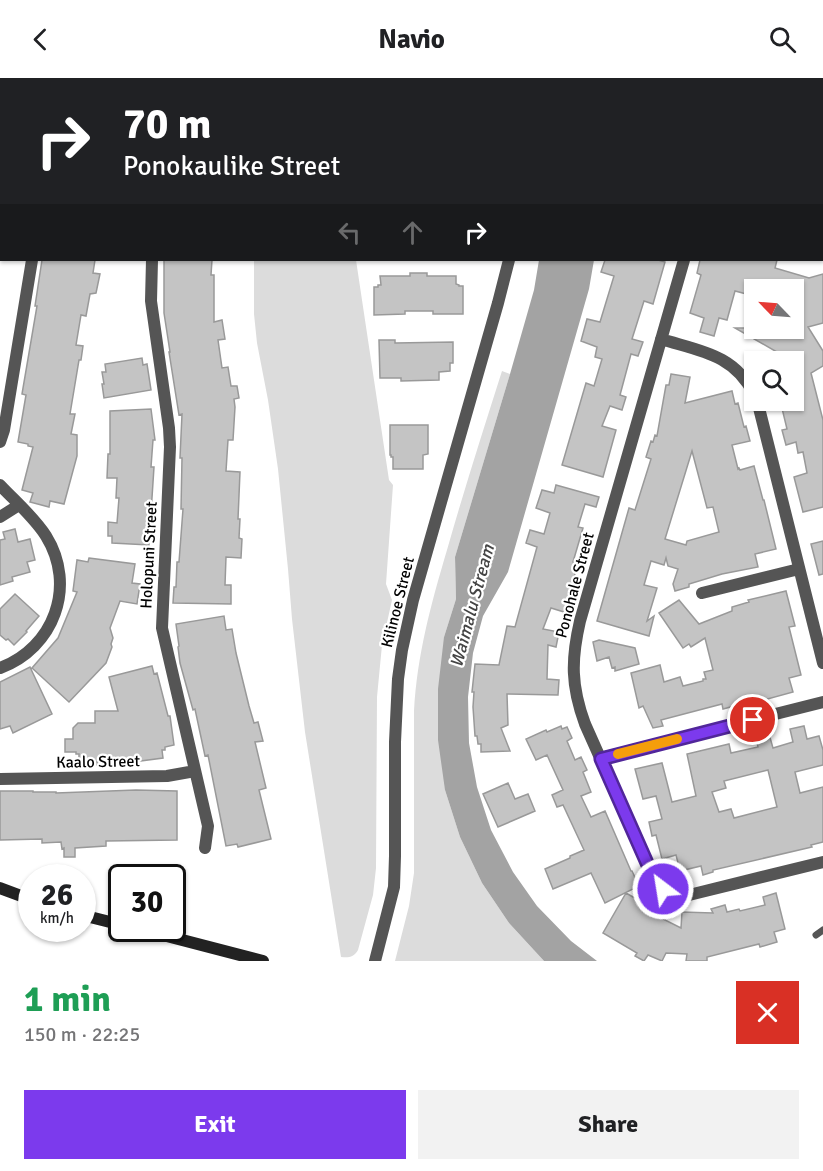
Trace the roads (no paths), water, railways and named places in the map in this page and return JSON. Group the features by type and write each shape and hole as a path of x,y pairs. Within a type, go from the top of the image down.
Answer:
{"street":[{"path":"0,442 4,430 32,261"},
{"name":"Holopuni Street","path":"152,261 151,301 170,447 162,628 208,826 205,848"},
{"name":"Kilinoe Street","path":"375,961 394,887 396,699 403,642 412,600 509,261"},
{"name":"Ponohale Street","path":"684,261 580,621 573,652 578,701 585,724 651,872 658,884 668,892 679,896 692,895 823,862"},
{"path":"661,339 722,358 744,378"},
{"path":"760,411 823,663"},
{"path":"0,485 37,525 50,543 58,567 60,592 53,618 39,643 22,658 0,668"},
{"path":"0,517 19,505"},
{"path":"702,593 799,569"},
{"path":"601,759 823,702"},
{"name":"Kaalo Street","path":"0,779 167,776 195,771"},
{"path":"0,888 18,895"},
{"path":"186,941 263,961"}],"water":[{"name":"Waimalu Stream","path":"539,261 594,261 589,289 508,572 483,616 473,653 468,697 469,743 477,787 491,830 513,872 537,906 571,941 597,961 544,961 509,923 482,883 460,837 445,790 438,740 438,689 444,637 456,599 455,557 534,290"}]}
